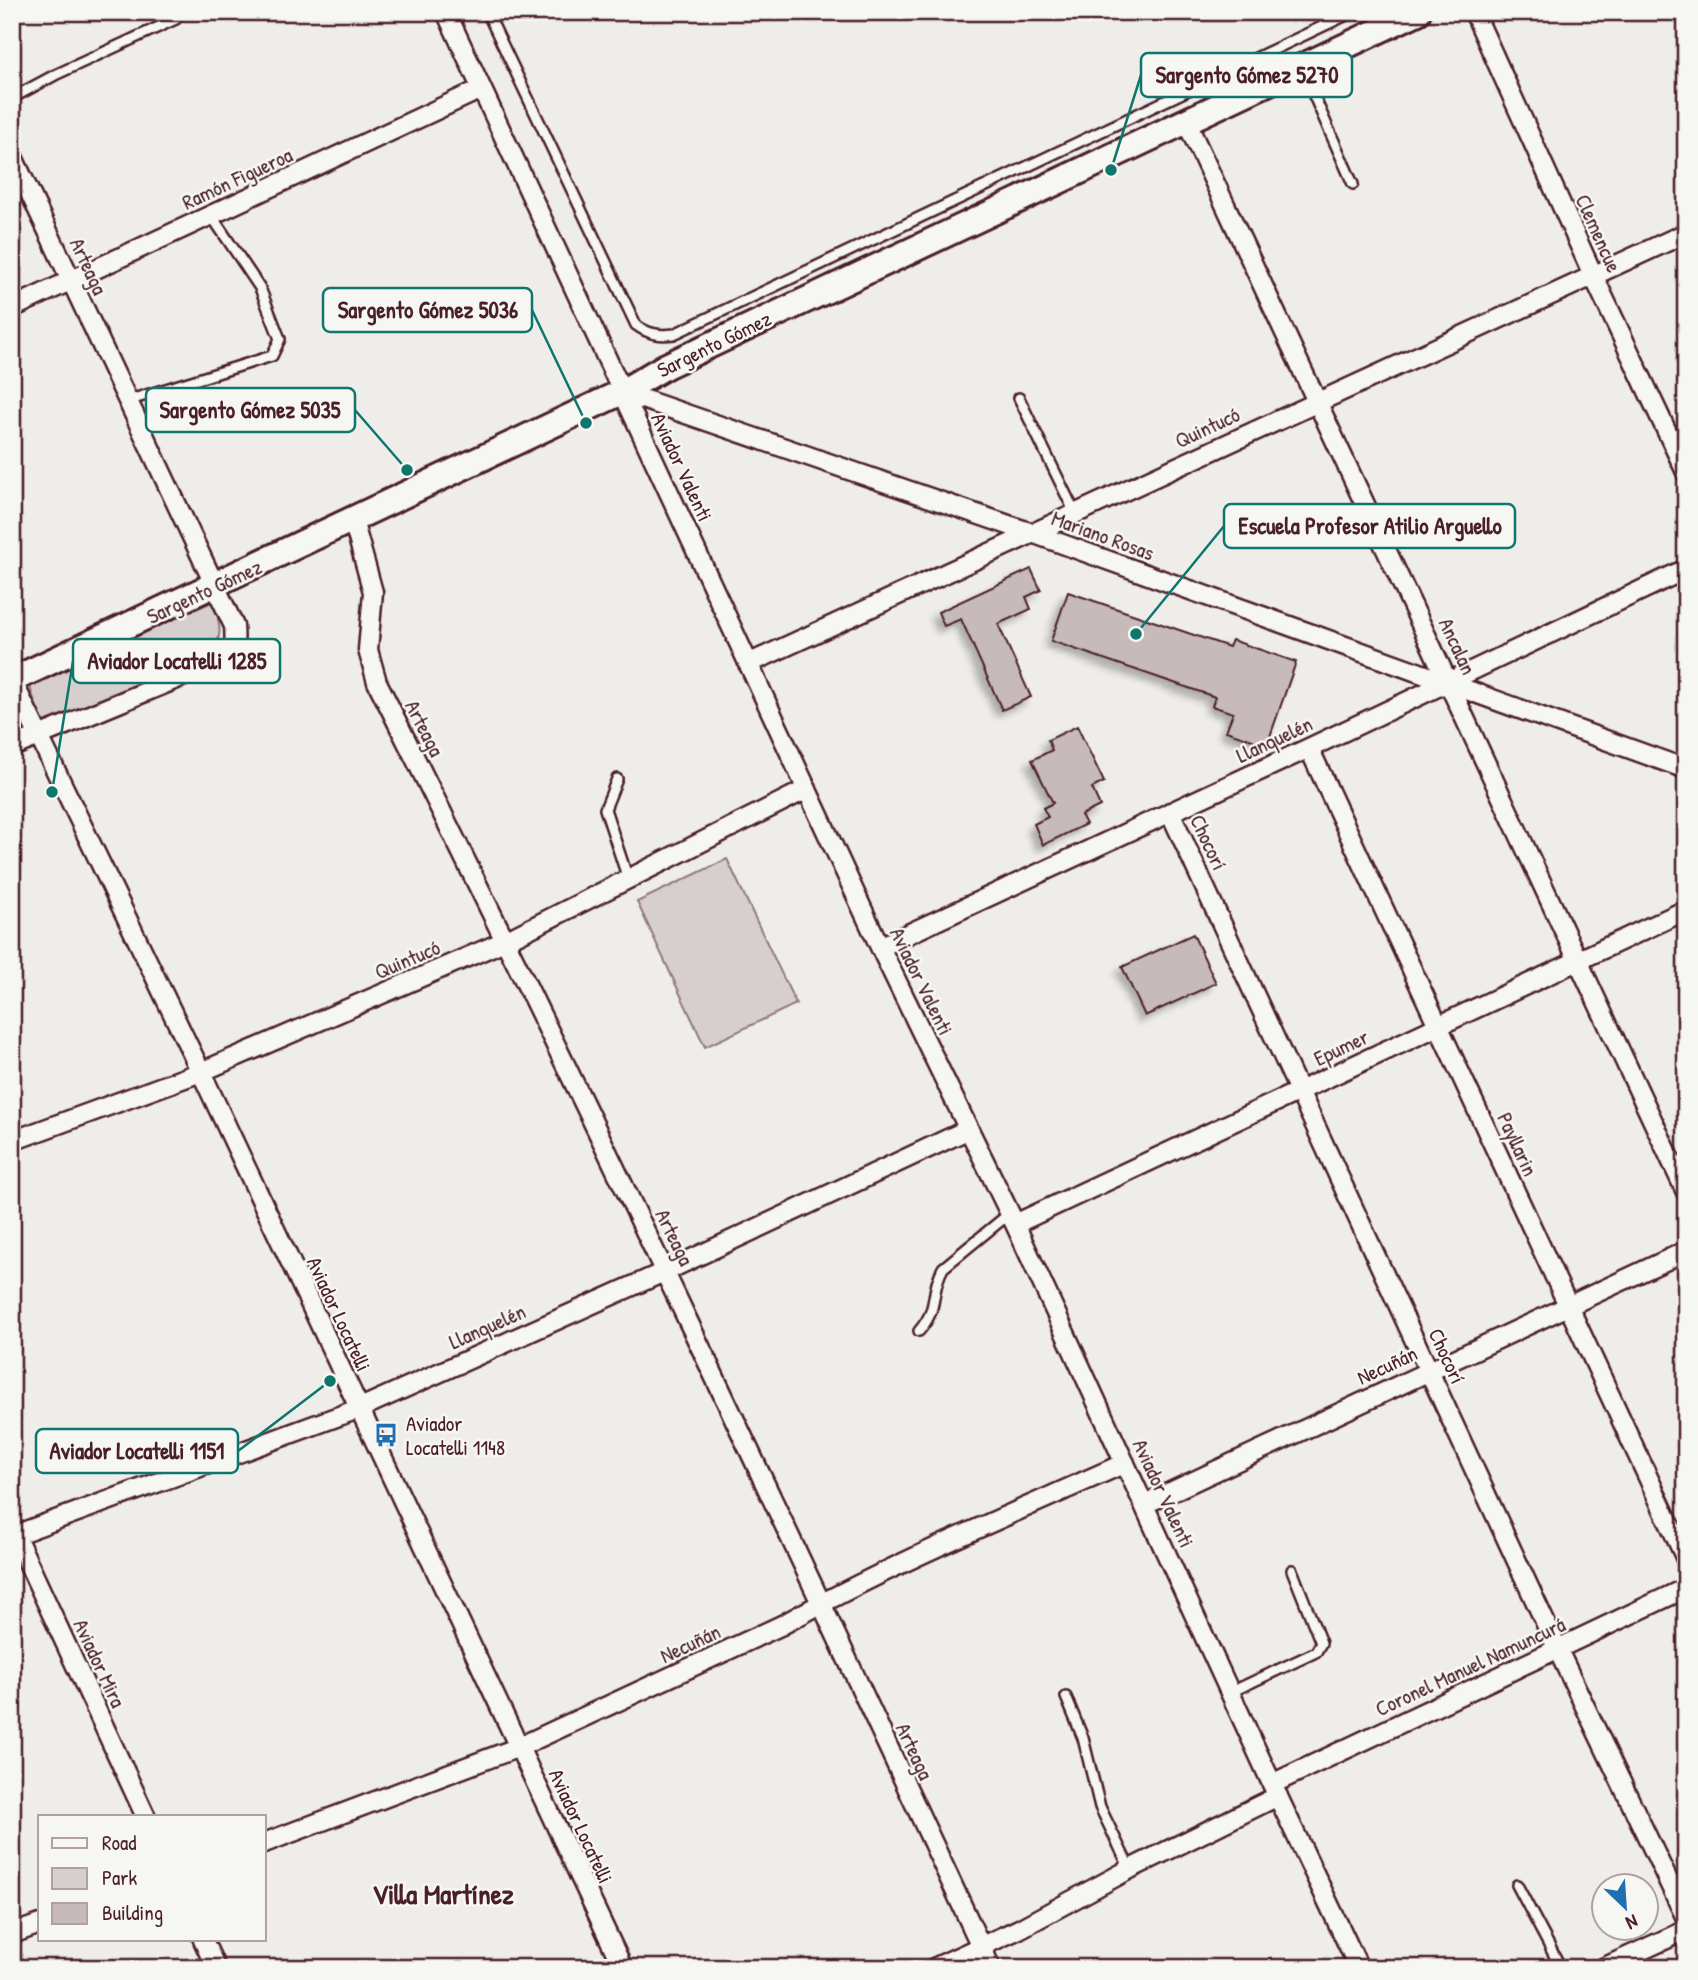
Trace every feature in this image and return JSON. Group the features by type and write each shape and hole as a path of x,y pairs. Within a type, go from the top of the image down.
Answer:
{"main road":[{"name":"Sargento Gómez","path":"12,680 214,587 622,392 666,366 1418,12"}],"street":[{"name":"Aviador Valenti","path":"446,12 880,947 1013,1218 1359,1968"},
{"name":"Clemencue","path":"1474,12 1686,472"},
{"name":"Ramón Figueroa","path":"12,308 481,89"},
{"name":"Ancalan","path":"1186,121 1686,1192"},
{"name":"Arteaga","path":"12,155 234,626 236,642 232,653 225,659 40,737"},
{"name":"Quintucó","path":"748,664 1686,233"},
{"name":"Mariano Rosas","path":"622,392 1032,533 1686,769"},
{"name":"Arteaga","path":"354,520 373,592 368,650 377,682 506,940 666,1271 991,1968"},
{"name":"Llanquelén","path":"880,947 1686,569"},
{"name":"Aviador Locatelli","path":"12,680 201,1072 623,1968"},
{"path":"12,747 40,737"},
{"name":"Payllarin","path":"1309,748 1686,1559"},
{"name":"Quintucó","path":"12,1141 201,1072 506,940 807,789"},
{"name":"Chocorí","path":"1170,812 1558,1650 1686,1919"},
{"name":"Epumer","path":"1013,1218 1300,1091 1686,910"},
{"name":"Llanquelén","path":"13,1533 358,1409 666,1271 969,1129"},
{"name":"Necuñán","path":"1145,1504 1686,1251"},
{"name":"Necuñán","path":"266,1842 519,1747 782,1625 821,1603 965,1535 1125,1463"},
{"name":"Aviador Mira","path":"13,1533 145,1815"},
{"name":"Coronel Manuel Namuncurá","path":"934,1968 982,1947 1275,1790 1686,1588"},
{"path":"12,1934 38,1925"},
{"path":"1603,1968 1622,1964 1686,1930"},
{"path":"203,1941 216,1968"}],"lane":[{"path":"487,12 636,325 646,333 663,335 674,334 1353,12"},
{"path":"12,98 176,19"},
{"path":"1301,67 1353,184"},
{"path":"127,401 272,356 278,347 280,339 260,288 211,215"},
{"path":"1019,398 1075,513"},
{"path":"617,779 605,809 628,879"},
{"path":"919,1331 930,1319 936,1281 943,1268 1013,1218"},
{"path":"1231,1692 1316,1652 1321,1643 1292,1570"},
{"path":"1066,1697 1083,1738 1100,1807 1130,1869"},
{"path":"1517,1885 1561,1968"}],"green space":[{"path":"214,601 219,633 212,651 43,726 29,684"},
{"path":"727,859 796,1004 705,1047 637,902"}],"building":[{"path":"1031,569 1041,590 1026,597 1031,609 998,624 1031,697 1002,710 961,619 944,626 938,612"},
{"path":"1068,592 1229,647 1232,640 1296,662 1267,745 1226,731 1233,713 1212,706 1215,697 1051,641"},
{"path":"1077,726 1104,782 1092,788 1100,806 1081,815 1086,824 1043,845 1034,824 1048,817 1043,808 1053,803 1032,760 1052,750 1048,740"},
{"path":"1193,934 1216,983 1145,1016 1122,967"}],"place":[{"name":"Sargento Gómez 5270","path":"1111,170"},
{"name":"Sargento Gómez 5036","path":"586,423"},
{"name":"Sargento Gómez 5035","path":"407,470"},
{"name":"Escuela Profesor Atilio Arguello","path":"1136,634"},
{"name":"Aviador Locatelli 1285","path":"52,792"},
{"name":"Aviador Locatelli 1151","path":"330,1381"},
{"name":"Aviador Locatelli 1148","path":"386,1435"}],"district":[{"name":"Villa Martínez","path":"443,1894"}]}
